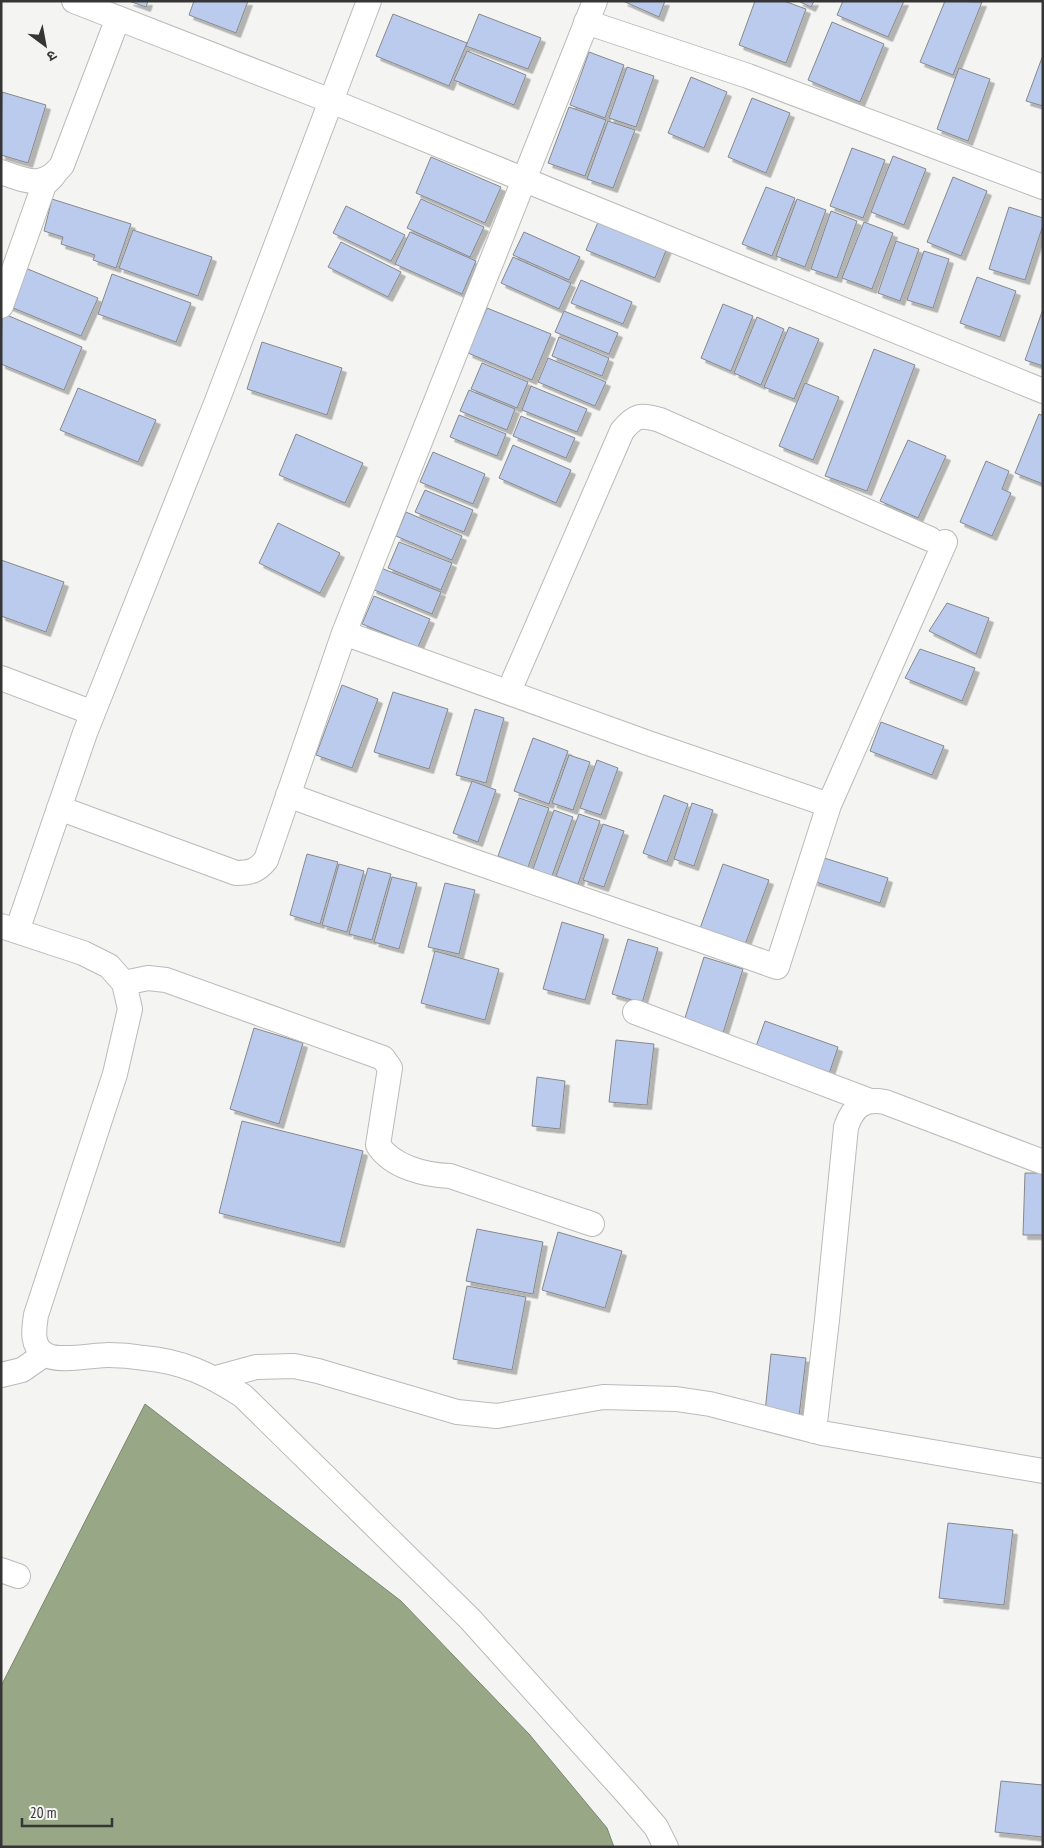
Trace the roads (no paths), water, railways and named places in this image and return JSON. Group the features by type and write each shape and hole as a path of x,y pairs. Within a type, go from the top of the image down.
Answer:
{"street":[{"path":"74,1 331,101 1043,391"},
{"path":"369,1 217,401 93,713 59,808 9,929 82,953 109,966 124,983 130,1009 117,1066 36,1315 35,1344 45,1354 56,1358 108,1355 145,1358 197,1369 216,1378 243,1396 273,1423 470,1619 656,1827 666,1847"},
{"path":"59,808 236,873 249,873 260,867 266,860 344,633 590,12 748,76 1043,187"},
{"path":"1,306 44,185 62,165 70,148 118,18"},
{"path":"1,172 29,182 54,176"},
{"path":"288,795 471,862 624,912 777,967 829,805 938,540 660,420 645,416 636,418 622,431 509,692"},
{"path":"344,633 648,743 829,805"},
{"path":"1,678 93,713"},
{"path":"124,983 148,978 166,980 383,1058 390,1068 378,1145 384,1154 398,1164 435,1176 450,1176 592,1224"},
{"path":"635,1012 870,1100 885,1102 1043,1162"},
{"path":"814,1430 828,1320 846,1127 852,1112 870,1100"},
{"path":"1,1375 22,1370 45,1354"},
{"path":"216,1378 256,1367 294,1366 318,1371 457,1412 497,1416 603,1396 676,1399 710,1404 814,1430 885,1445 1043,1471"}]}
